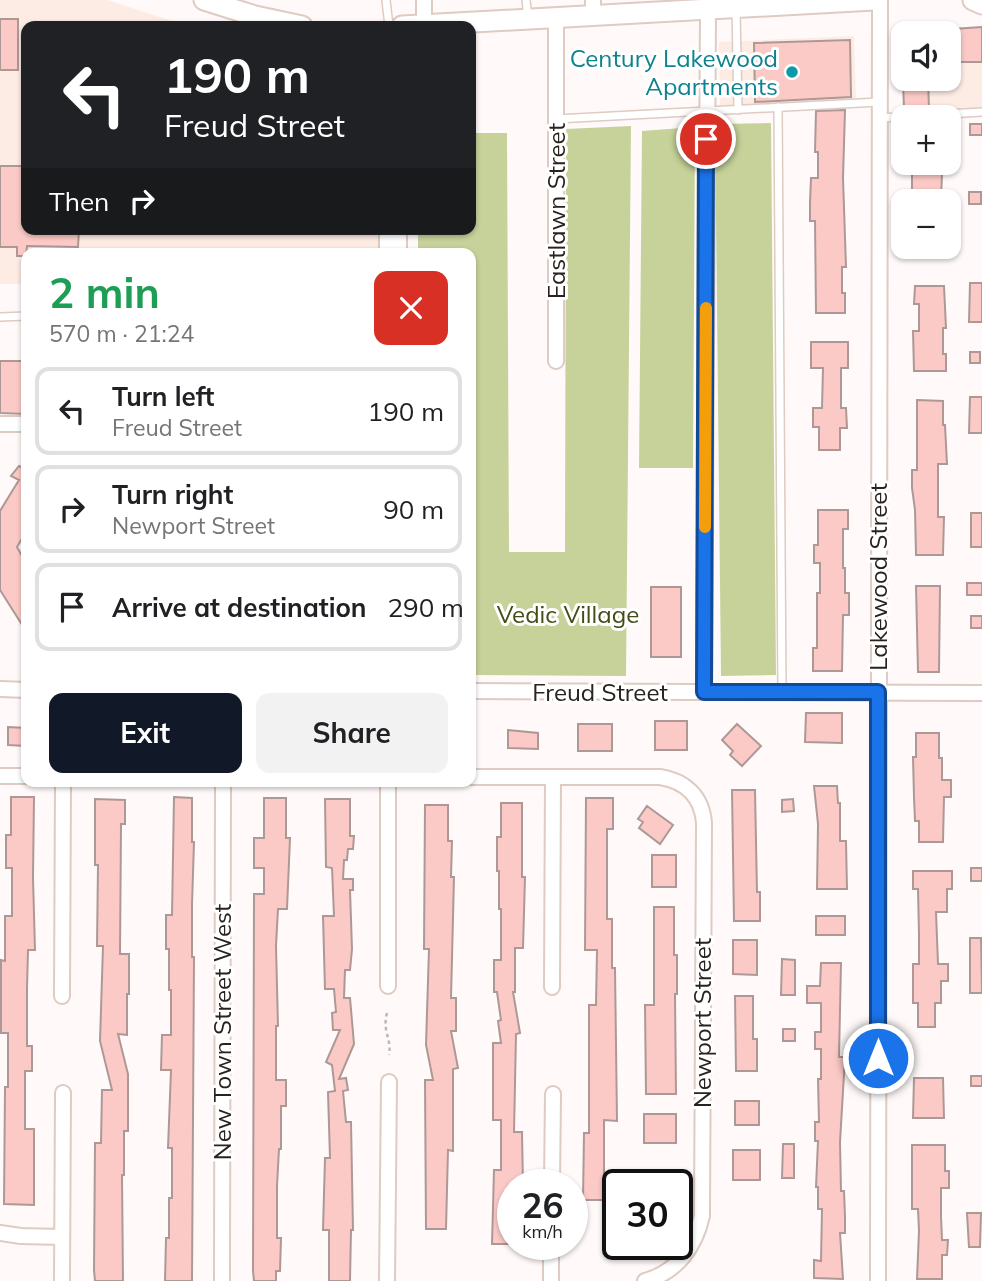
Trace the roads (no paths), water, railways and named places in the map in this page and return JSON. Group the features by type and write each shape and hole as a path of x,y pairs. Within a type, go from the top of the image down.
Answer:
{"main road":[{"path":"204,0 282,21"},
{"path":"451,21 527,10 556,18 593,8 708,9 772,3 874,0"},
{"path":"973,0 982,4"}],"street":[{"path":"424,0 424,21"},
{"name":"Lakewood Street","path":"878,1281 880,0"},
{"path":"704,692 708,9"},
{"name":"Eastlawn Street","path":"556,18 556,361"},
{"path":"0,424 21,424"},
{"path":"0,690 21,690"},
{"name":"Freud Street","path":"476,691 982,693"},
{"path":"0,776 21,776"},
{"path":"476,777 553,778 552,987"},
{"name":"Newport Street","path":"553,778 660,777 680,782 691,792 701,808 704,823 702,1216 699,1229 686,1254 667,1272 645,1281"},
{"path":"62,996 64,787"},
{"name":"New Town Street West","path":"222,1281 223,787"},
{"path":"388,787 388,986"},
{"path":"387,1281 389,1082"},
{"path":"62,1281 63,1093"},
{"path":"552,1169 553,1094"},
{"path":"0,1233 62,1237"},
{"path":"551,1260 551,1281"}],"lane":[{"path":"386,0 388,21"},
{"path":"736,8 738,110"},
{"path":"707,90 737,89"},
{"path":"556,119 879,102"},
{"path":"778,107 782,692"},
{"path":"880,118 982,112"},
{"path":"0,317 21,316"}],"place":[{"name":"Century Lakewood Apartments","path":"792,72"}],"park label":[{"name":"Vedic Village","path":"568,614"}]}
